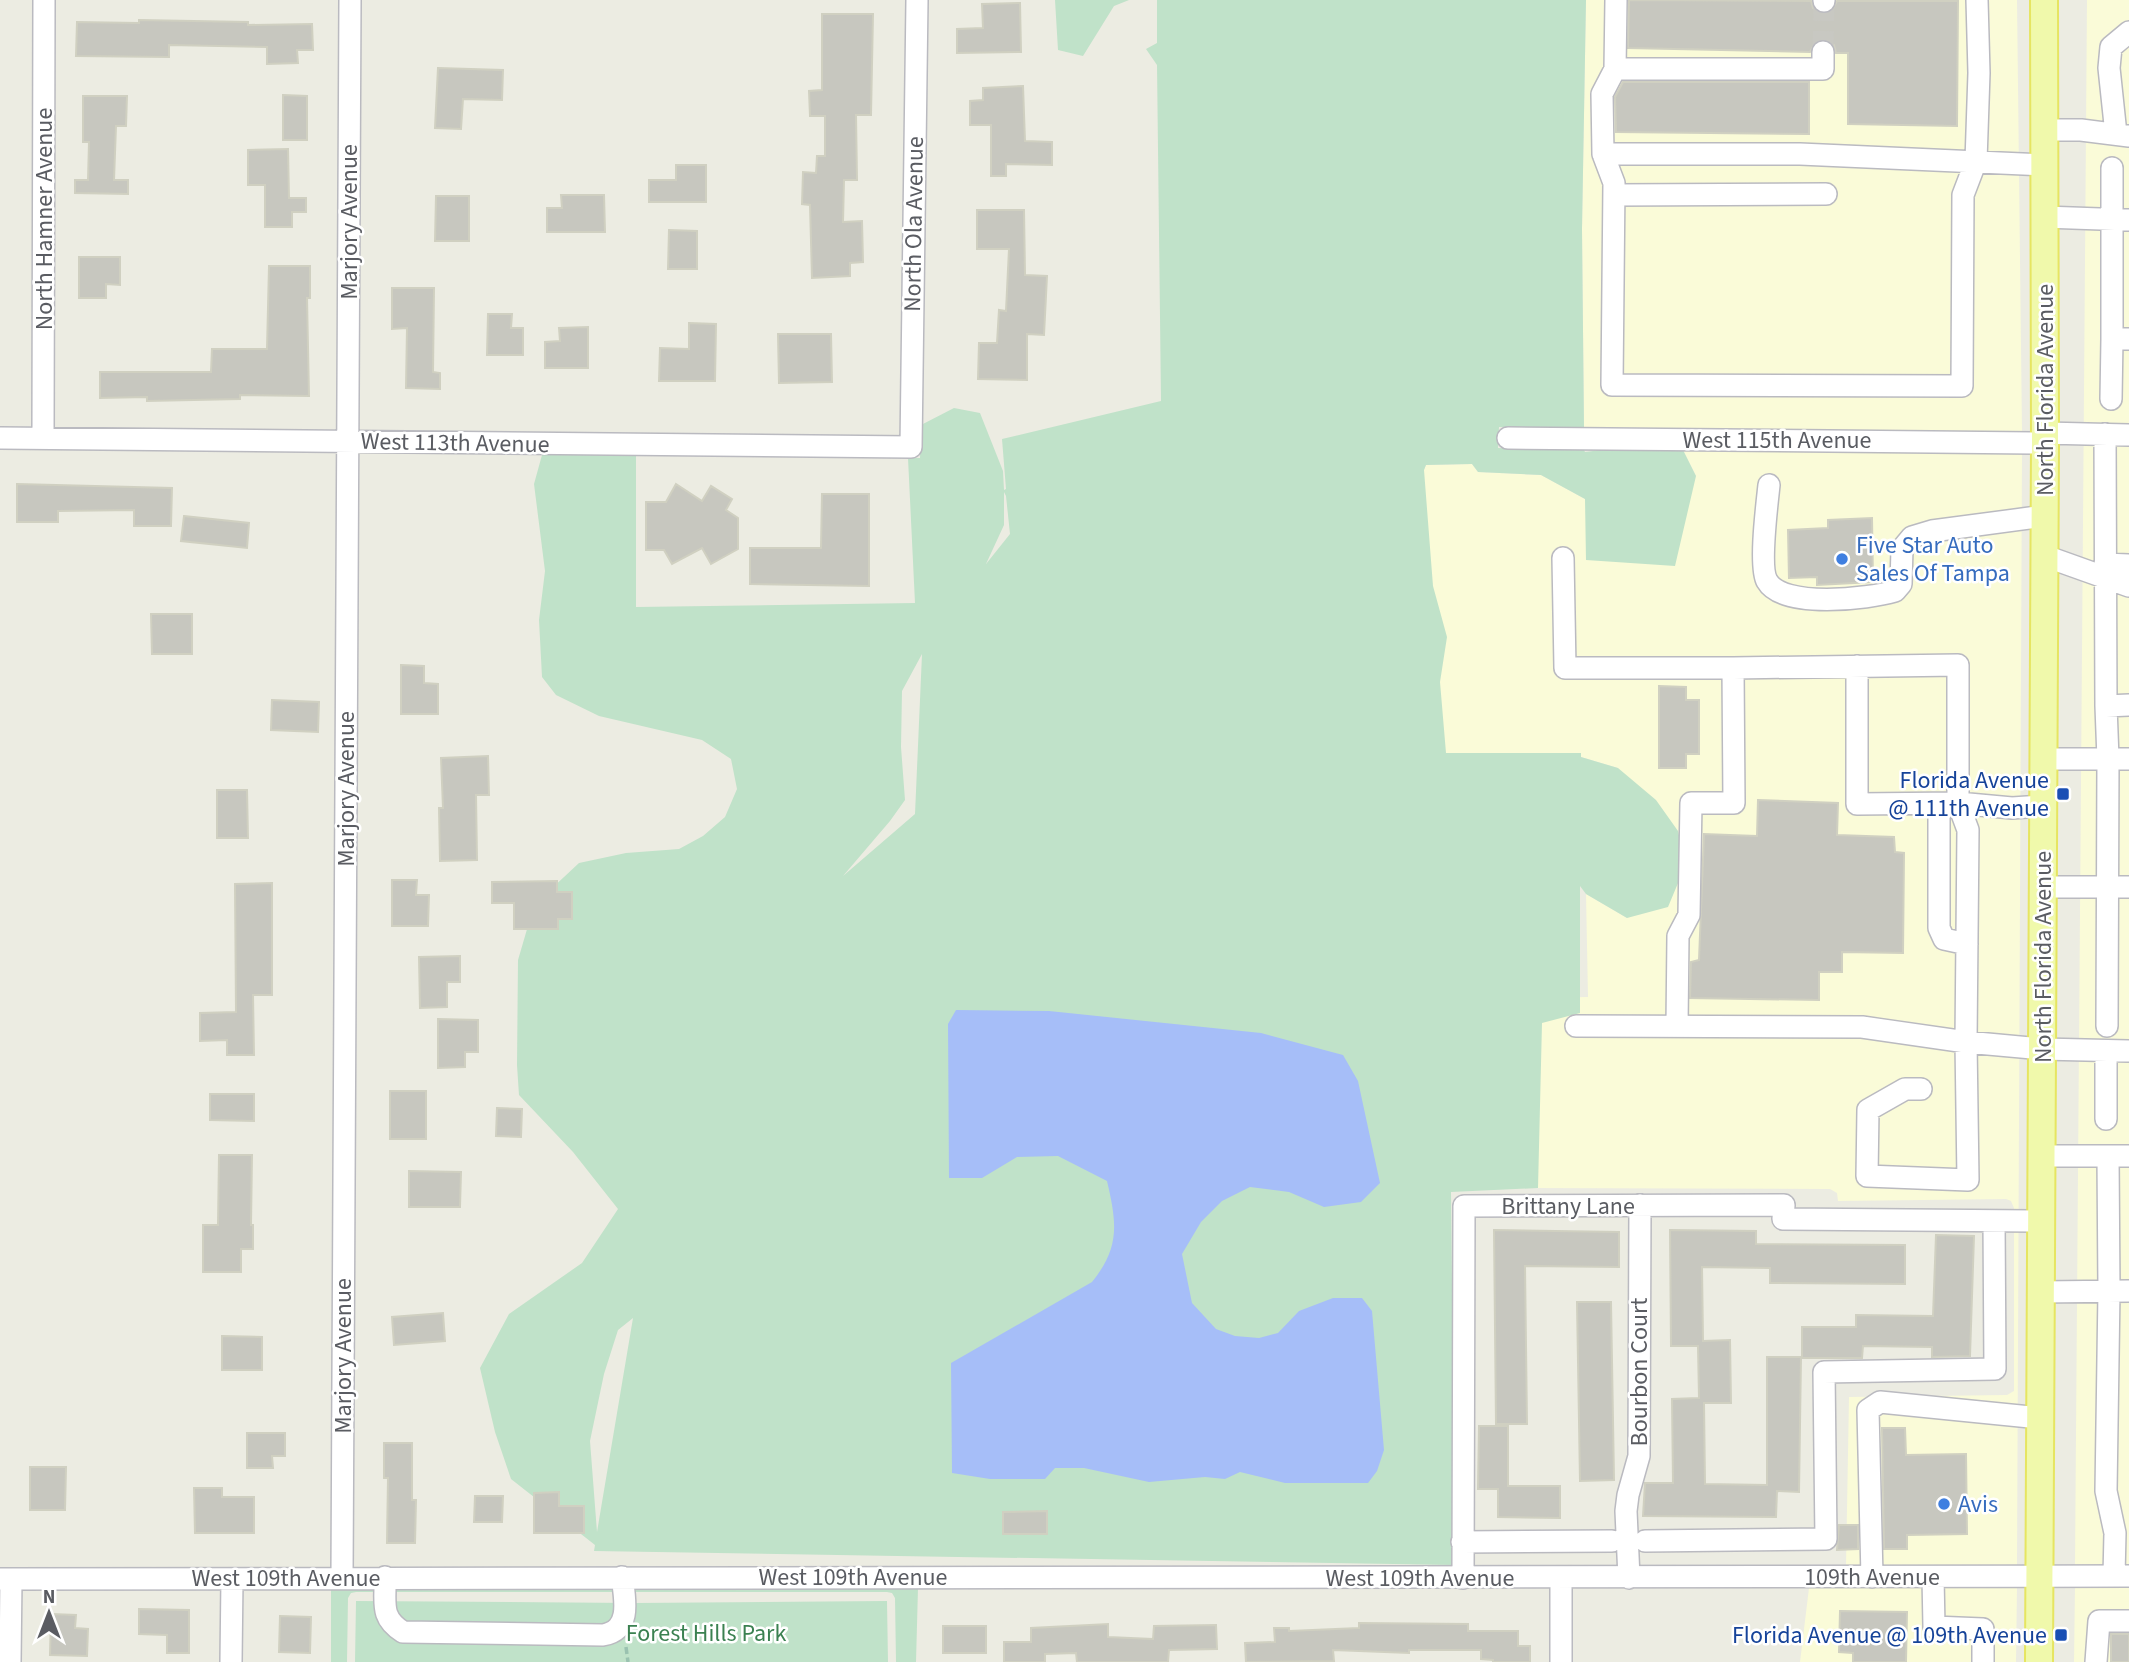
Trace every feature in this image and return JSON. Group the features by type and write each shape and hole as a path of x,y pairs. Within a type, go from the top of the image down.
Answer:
{"main road":[{"name":"North Florida Avenue","path":"2039,1662 2045,556 2044,0"}],"street":[{"name":"North Hamner Avenue","path":"43,438 44,0"},
{"name":"Marjory Avenue","path":"342,1577 351,0"},
{"name":"North Ola Avenue","path":"911,447 917,0"},
{"path":"1616,0 1615,69 1602,94 1604,154 1614,183 1612,385 1962,386 1963,195 1976,161 1979,73 1977,0"},
{"path":"2044,130 2081,130 2122,135 2109,68 2112,47 2129,32"},
{"path":"1615,69 1823,69 1823,52"},
{"path":"1604,154 1800,154 2043,165"},
{"path":"2111,399 2121,339 2121,219 2112,168"},
{"path":"1614,195 1826,194"},
{"path":"2044,217 2121,219"},
{"path":"2105,434 2106,706 2119,759 2107,887 2106,1026"},
{"name":"West 115th Avenue","path":"1508,438 2045,438 2129,435"},
{"name":"West 113th Avenue","path":"0,438 911,447"},
{"path":"1769,485 1764,565 1766,580 1776,592 1797,597 1867,598 1895,592 1900,584 1902,549 1912,537 1932,531 2045,516"},
{"path":"2045,556 2105,571 2129,586"},
{"path":"1563,558 1565,668 1958,665 1939,928 1944,939 1967,944"},
{"path":"2105,571 2129,565"},
{"path":"1857,666 1857,804 1949,803 2012,808 2043,806"},
{"path":"1677,1026 1678,936 1689,915 1691,803 1734,803 1733,668"},
{"path":"2106,706 2129,705"},
{"path":"2044,759 2119,759"},
{"path":"1921,1089 1905,1089 1868,1110 1867,1176 1968,1180 1968,830 1949,803"},
{"path":"2043,887 2129,887"},
{"path":"1576,1026 1862,1027 1966,1042 2042,1049 2129,1051"},
{"path":"2106,1051 2106,1119"},
{"path":"2042,1156 2118,1156 2119,1291 2106,1491 2122,1533 2122,1576"},
{"name":"Brittany Lane","path":"1463,1578 1464,1206 1784,1205 1783,1219 2042,1221"},
{"name":"Bourbon Court","path":"1629,1578 1626,1511 1639,1456 1640,1206"},
{"path":"1645,1541 1826,1539 1824,1372 1995,1369 1994,1221"},
{"path":"2041,1292 2119,1291"},
{"path":"1872,1577 1869,1542 1868,1410 1880,1402 2040,1418"},
{"path":"1462,1542 1612,1541"},
{"name":"109th Avenue","path":"1705,1578 2122,1576"},
{"path":"385,1577 386,1617 393,1626 403,1632 603,1635 617,1630 625,1613 622,1577"},
{"path":"1933,1577 1934,1627 1983,1629 1983,1662"},
{"path":"1561,1662 1562,1578"},
{"name":"West 109th Avenue","path":"5,1579 1705,1578"},
{"path":"5,1579 10,1662"},
{"path":"231,1662 232,1579"},
{"path":"2096,1662 2099,1621 2129,1621"}],"shaded area":[{"path":"1586,0 2017,0 2022,432 1584,428 1582,229"},
{"path":"2087,0 2129,0 2129,1566 2075,1565"},
{"path":"1683,450 2022,453 2017,1565 1846,1566 1849,1397 2007,1395 2014,1391 2014,1208 2011,1201 1838,1201 1837,1193 1830,1189 1531,1188 1529,998 1588,997 1586,894 1627,918 1618,768 1581,757 1537,758 1430,795 1408,509 1426,465 1472,464 1478,472 1541,475 1585,499 1696,476"},
{"path":"2017,1587 2016,1662 1800,1662 1809,1588"},
{"path":"2075,1587 2129,1587 2129,1662 2074,1662"}],"green space":[{"path":"1055,0 1129,0 1114,6 1083,56 1058,50"},
{"path":"1157,0 1586,0 1582,229 1584,428 1499,427 1498,448 1585,452 1683,450 1696,476 1675,566 1586,560 1585,499 1541,475 1478,472 1472,464 1426,465 1424,470 1433,586 1447,637 1440,682 1446,753 1581,753 1581,757 1618,768 1656,800 1678,831 1686,864 1668,907 1627,918 1586,894 1580,886 1580,1013 1542,1023 1538,1188 1451,1192 1455,1565 594,1551 595,1545 511,1479 495,1432 480,1368 509,1314 582,1263 618,1209 573,1152 519,1095 518,960 530,919 549,891 579,863 626,853 679,849 703,836 725,817 737,789 731,759 702,740 599,716 556,695 542,677 539,620 545,571 534,484 542,455 636,455 636,607 915,603 908,458 920,458 921,425 954,408 980,413 1003,471 1004,490 1002,439 1161,401 1157,65 1146,49 1157,43","holes":["1004,492 1010,534 986,564 1004,525","922,654 915,814 843,876 905,800 901,747 902,691","633,1318 597,1532 590,1441 604,1374 618,1330"]},
{"path":"331,1588 918,1588 916,1662 896,1662 895,1598 892,1593 887,1592 356,1592 351,1593 348,1598 347,1662 331,1662"},
{"name":"Forest Hills Park","path":"356,1601 887,1601 888,1662 355,1662"}],"water":[{"path":"956,1010 1049,1011 1261,1033 1343,1055 1358,1081 1380,1183 1361,1202 1324,1207 1289,1192 1250,1187 1222,1201 1201,1222 1182,1254 1192,1303 1216,1329 1235,1336 1259,1338 1278,1333 1299,1311 1333,1298 1362,1298 1372,1311 1384,1450 1377,1471 1368,1483 1285,1483 1240,1472 1225,1479 1205,1477 1149,1482 1084,1468 1055,1468 1045,1479 990,1479 952,1473 951,1363 1092,1282 1108,1258 1114,1234 1113,1210 1107,1181 1058,1156 1017,1157 982,1178 949,1178 948,1024"}],"building":[{"path":"1629,0 1811,1 1813,8 1823,14 1831,12 1837,1 1958,1 1957,126 1848,124 1848,53 1836,53 1834,45 1824,39 1816,41 1810,52 1628,48"},
{"path":"1020,3 1021,52 957,53 957,29 983,28 982,4"},
{"path":"822,14 873,14 871,115 856,115 857,180 844,180 843,222 862,221 863,262 850,263 850,276 812,278 810,205 802,204 803,172 816,173 817,156 825,156 825,116 810,116 809,91 822,90"},
{"path":"139,20 248,22 248,25 312,24 313,50 297,50 298,63 267,64 267,47 169,45 169,57 76,56 77,22 139,23"},
{"path":"438,68 503,70 502,100 463,99 461,129 435,128"},
{"path":"1623,82 1809,82 1809,134 1616,132 1615,97"},
{"path":"1023,86 1025,141 1052,142 1052,165 1006,164 1006,176 991,176 991,125 970,125 970,101 983,100 983,88"},
{"path":"283,95 307,96 307,140 283,140"},
{"path":"83,96 127,96 126,126 116,126 114,180 128,180 128,194 75,193 75,180 88,180 89,142 83,142"},
{"path":"288,149 289,198 306,198 306,212 292,212 292,227 265,227 265,185 248,185 248,150"},
{"path":"676,165 706,165 706,202 649,202 649,180 676,180"},
{"path":"561,195 604,195 605,232 547,232 547,208 562,208"},
{"path":"436,196 469,196 469,241 435,241"},
{"path":"977,210 1024,210 1025,275 1047,276 1044,335 1027,334 1027,380 978,379 979,343 997,343 999,310 1006,311 1009,249 977,249"},
{"path":"669,230 697,231 697,269 668,269"},
{"path":"79,257 120,257 120,285 106,284 106,298 79,298"},
{"path":"269,266 310,266 310,298 307,298 309,396 240,395 240,399 147,401 147,397 100,398 100,372 211,372 212,349 267,349"},
{"path":"392,288 434,288 433,372 440,373 440,389 406,388 407,328 392,329"},
{"path":"488,314 512,314 511,328 523,328 523,355 487,355"},
{"path":"689,323 716,324 715,381 659,381 660,348 689,349"},
{"path":"588,327 588,368 545,368 545,342 560,341 559,328"},
{"path":"778,334 831,334 832,382 779,383"},
{"path":"17,484 172,488 171,526 134,526 134,510 58,511 58,522 17,522"},
{"path":"676,484 702,501 711,486 732,499 726,510 738,518 738,549 711,564 702,548 672,564 664,550 646,550 646,502 666,502"},
{"path":"822,494 869,494 869,586 750,584 750,548 821,548"},
{"path":"184,516 249,523 247,548 181,541"},
{"path":"1872,518 1873,582 1817,585 1817,577 1789,578 1788,530 1828,528 1828,520"},
{"path":"151,614 192,614 192,654 152,654"},
{"path":"401,665 424,666 424,683 438,684 438,714 401,714"},
{"path":"1659,686 1686,687 1686,700 1699,700 1699,754 1686,754 1686,768 1659,768"},
{"path":"272,700 319,702 318,732 271,730"},
{"path":"488,756 489,795 476,795 477,860 440,861 439,808 443,808 441,758"},
{"path":"217,790 247,790 248,838 217,838"},
{"path":"1758,800 1838,803 1837,835 1894,837 1895,852 1904,853 1903,953 1842,952 1842,972 1819,972 1819,1000 1690,998 1691,962 1699,960 1704,834 1757,836"},
{"path":"392,880 417,880 416,895 429,895 428,926 392,926"},
{"path":"557,881 557,892 572,892 572,919 558,919 558,929 514,929 514,903 492,903 492,882"},
{"path":"272,883 272,995 253,995 254,1055 227,1055 227,1040 200,1041 200,1013 236,1012 235,884"},
{"path":"460,956 460,982 447,982 447,1007 420,1008 419,957"},
{"path":"438,1019 478,1020 478,1052 465,1052 465,1067 438,1068"},
{"path":"390,1091 426,1091 426,1139 390,1139"},
{"path":"210,1094 254,1094 254,1121 210,1120"},
{"path":"497,1108 522,1109 521,1137 496,1136"},
{"path":"219,1155 252,1155 253,1249 241,1249 241,1272 203,1272 203,1225 218,1225"},
{"path":"409,1171 461,1172 460,1207 409,1207"},
{"path":"1494,1230 1619,1232 1619,1267 1525,1266 1527,1424 1496,1424"},
{"path":"1670,1230 1756,1231 1756,1244 1905,1245 1905,1284 1770,1283 1770,1268 1702,1267 1703,1341 1730,1340 1731,1403 1704,1403 1705,1484 1767,1485 1767,1357 1801,1357 1799,1492 1777,1491 1776,1517 1643,1516 1645,1483 1673,1483 1672,1399 1699,1398 1698,1346 1671,1346"},
{"path":"1936,1235 1974,1236 1970,1356 1932,1357 1932,1347 1863,1346 1862,1358 1802,1358 1802,1327 1856,1327 1856,1315 1933,1316"},
{"path":"1577,1302 1611,1302 1614,1480 1580,1481"},
{"path":"443,1313 445,1341 394,1345 392,1317"},
{"path":"222,1336 262,1337 262,1370 222,1370"},
{"path":"1479,1426 1508,1426 1508,1486 1560,1486 1560,1518 1498,1517 1498,1489 1478,1489"},
{"path":"1882,1428 1905,1428 1906,1455 1966,1454 1967,1534 1907,1535 1907,1549 1884,1549"},
{"path":"247,1433 285,1433 285,1456 272,1456 273,1468 247,1468"},
{"path":"384,1443 412,1443 412,1500 416,1500 415,1543 387,1543 388,1478 384,1478"},
{"path":"30,1467 66,1467 65,1510 30,1510"},
{"path":"194,1488 222,1488 222,1497 254,1497 254,1533 195,1533"},
{"path":"559,1492 559,1506 584,1506 584,1533 534,1533 534,1493"},
{"path":"475,1496 503,1496 502,1522 474,1522"},
{"path":"1047,1511 1047,1534 1003,1534 1003,1512"},
{"path":"1839,1525 1858,1525 1858,1549 1837,1550"},
{"path":"139,1609 189,1610 189,1653 167,1653 167,1635 139,1634"},
{"path":"1840,1611 1907,1612 1906,1662 1853,1662 1853,1653 1839,1652"},
{"path":"51,1614 76,1615 75,1628 88,1629 87,1656 50,1655"},
{"path":"280,1616 311,1617 310,1653 279,1652"},
{"path":"1359,1623 1468,1624 1468,1631 1518,1631 1518,1646 1530,1646 1530,1662 1493,1662 1481,1659 1481,1650 1409,1650 1409,1653 1333,1650 1334,1661 1246,1662 1245,1643 1275,1642 1274,1628 1289,1628 1289,1631 1359,1628"},
{"path":"1108,1624 1108,1637 1153,1639 1154,1626 1216,1625 1217,1649 1169,1650 1168,1662 1077,1662 1076,1653 1045,1654 1045,1662 1004,1662 1004,1642 1031,1642 1031,1628"},
{"path":"943,1626 986,1626 986,1653 943,1653"},
{"path":"2111,1634 2129,1634 2129,1662 2111,1662"}],"tunnel":[{"path":"1823,52 1824,1"}],"place":[{"name":"Five Star Auto Sales Of Tampa","path":"1842,559"},
{"name":"Florida Avenue @ 111th Avenue","path":"2063,794"},
{"name":"Avis","path":"1944,1504"},
{"name":"Florida Avenue @ 109th Avenue","path":"2061,1635"}]}
